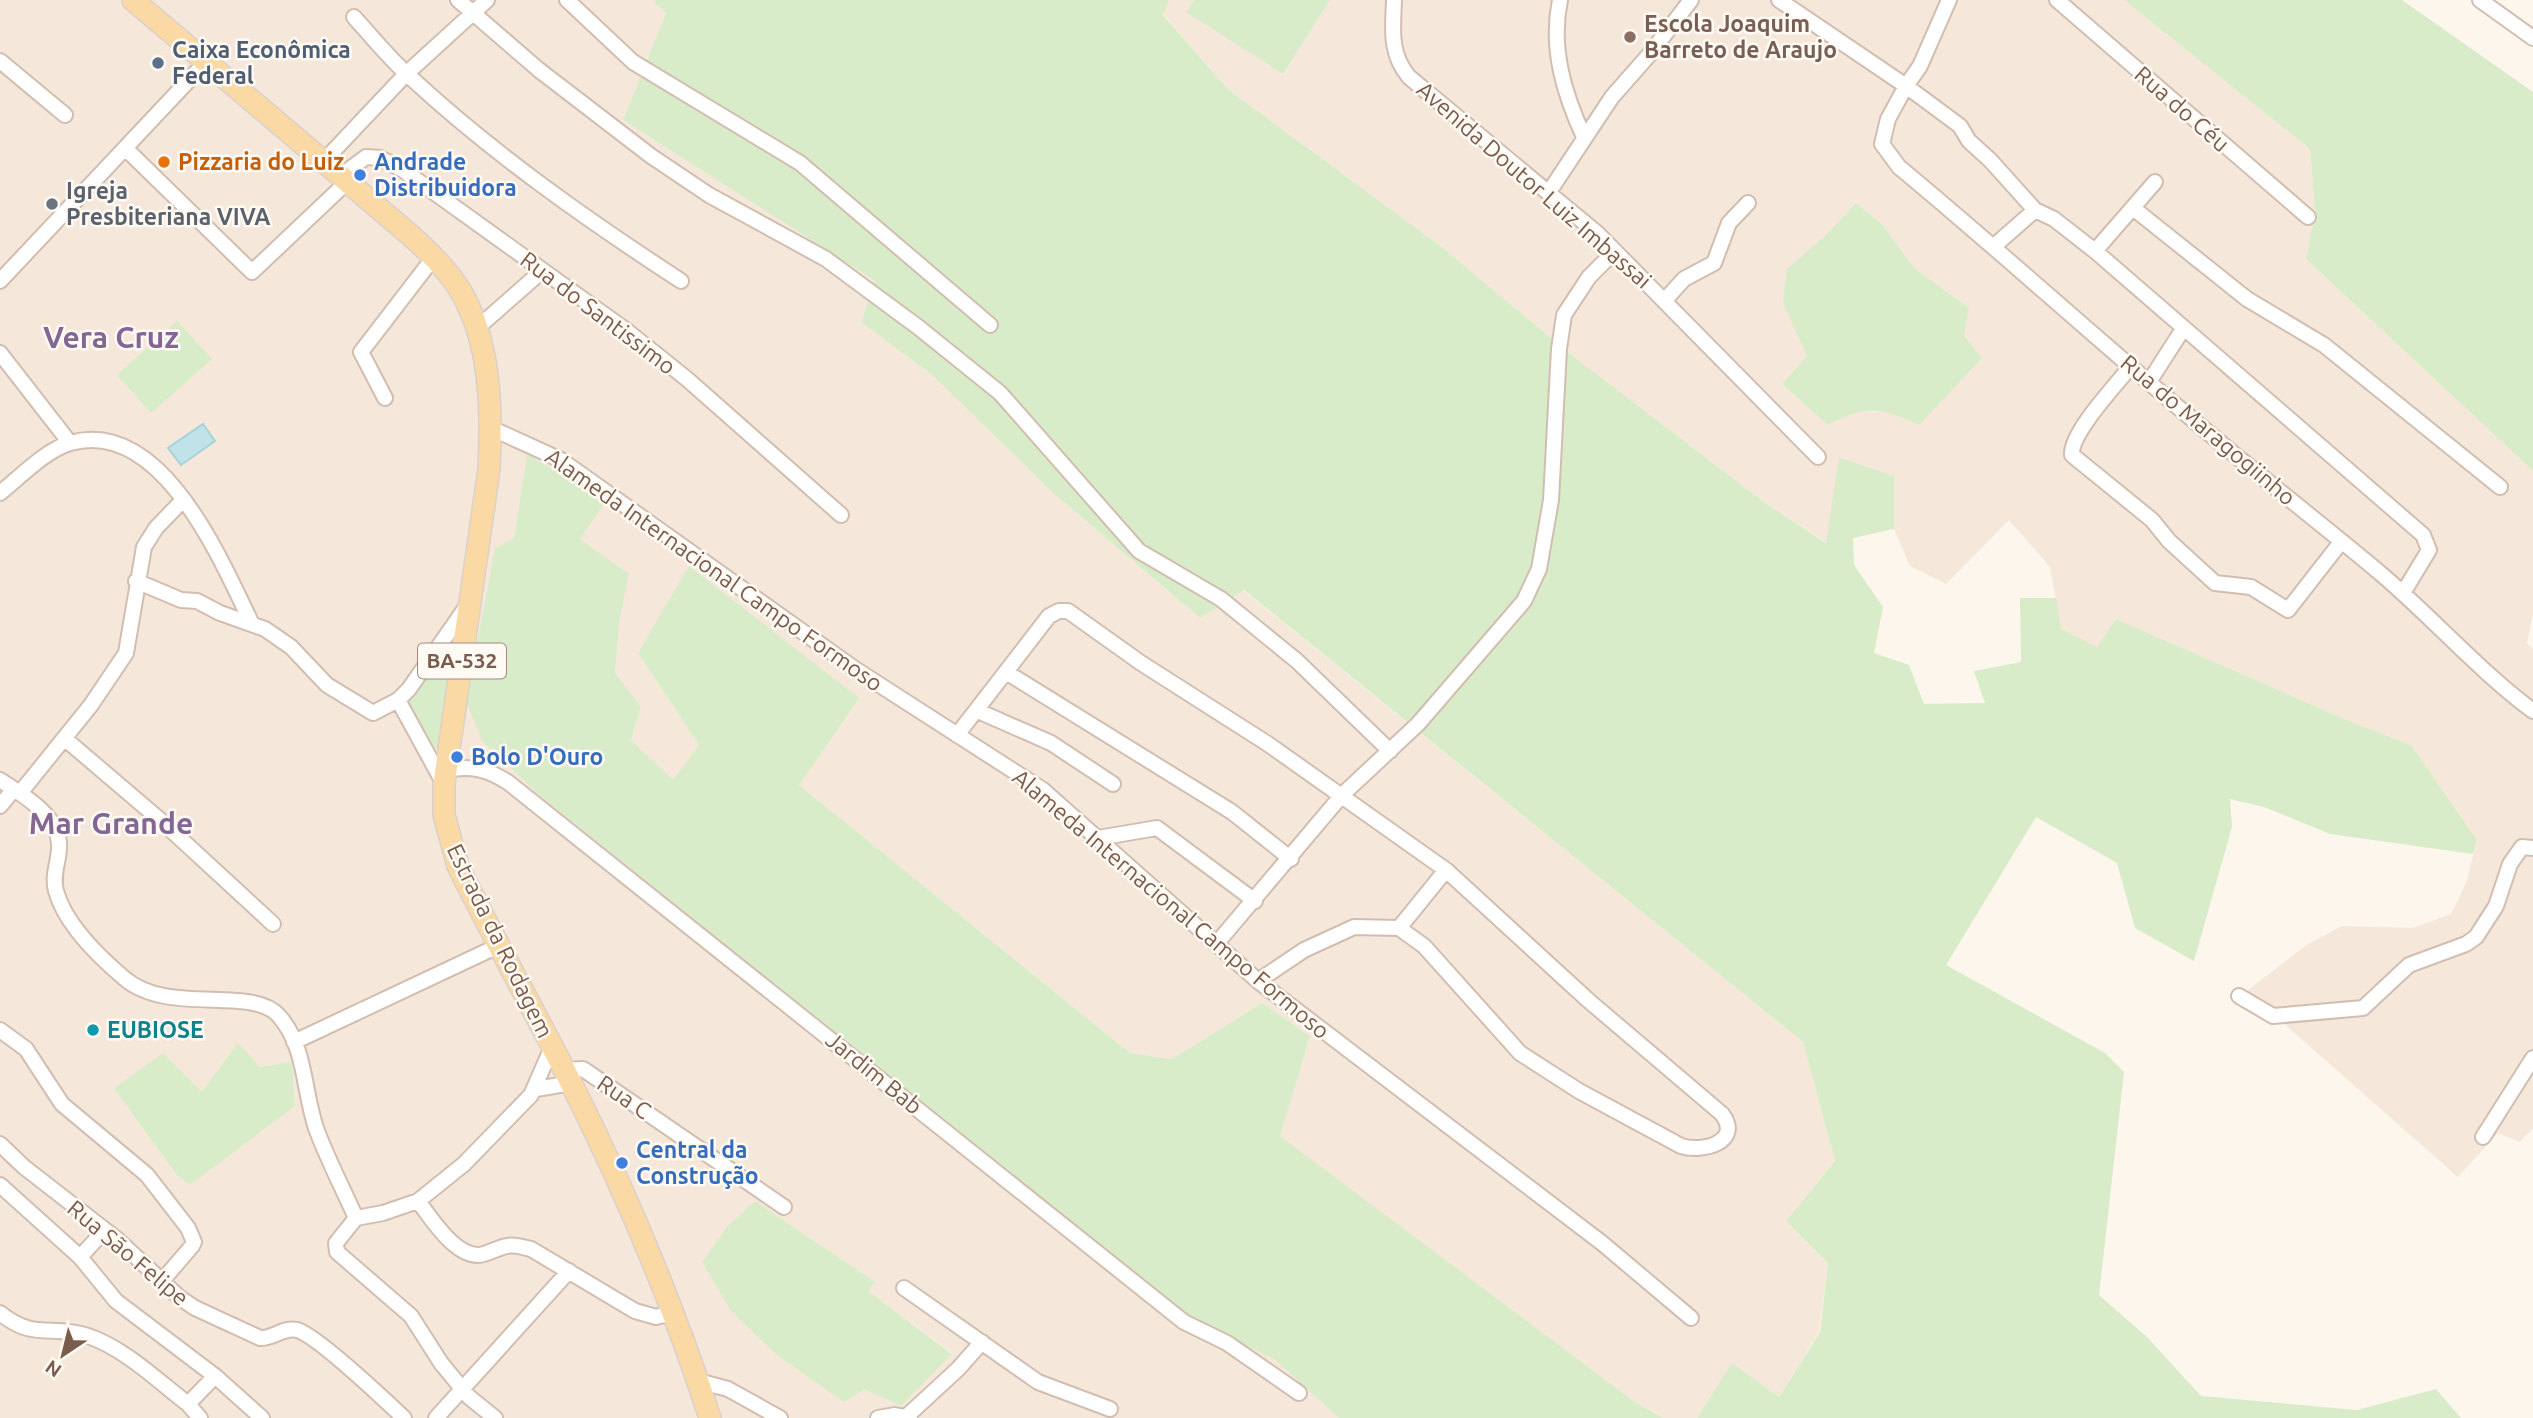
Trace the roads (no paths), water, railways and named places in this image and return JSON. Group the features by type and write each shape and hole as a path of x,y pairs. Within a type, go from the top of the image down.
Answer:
{"main road":[{"name":"Estrada da Rodagem","path":"133,0 433,257 460,290 476,329 489,396 489,469 445,777 444,815 458,866 568,1077 672,1313 710,1418"}],"street":[{"path":"458,0 591,112 651,156 709,195 826,259 918,327 1000,393 1139,551 1221,600 1297,661 1390,751"},
{"path":"322,163 407,74 487,0"},
{"path":"566,0 633,62 800,163 990,326"},
{"name":"Avenida Doutor Luiz Imbassai","path":"1394,0 1393,39 1399,64 1409,77 1549,192 1615,251 1818,457"},
{"path":"1560,0 1557,26 1560,69 1570,107 1584,137"},
{"path":"1549,192 1612,97 1649,55 1691,0"},
{"path":"1779,0 1960,126 1969,141 2035,210 2054,219 2095,251 2423,535 2429,550 2427,558 2403,593"},
{"path":"1906,86 1920,66 1949,0"},
{"name":"Rua do Céu","path":"2057,0 2308,217"},
{"path":"2480,0 2533,38"},
{"path":"354,17 407,74 589,220 681,281"},
{"path":"0,61 65,115"},
{"path":"0,281 205,63"},
{"name":"Rua do Maragogiinho","path":"1906,86 1888,119 1882,139 1883,149 1899,167 2149,382 2403,593 2442,628 2491,679 2533,711"},
{"name":"Rua do Santissimo","path":"126,149 253,272 343,180 359,159 380,158 403,170 687,379 841,515"},
{"path":"2095,251 2155,182"},
{"path":"1665,300 1684,279 1714,263 1729,223 1748,203"},
{"path":"2133,208 2247,299 2324,345 2500,487"},
{"path":"1993,247 2035,210"},
{"path":"1217,943 1291,859 1342,795 1390,751 1512,617 1532,585 1539,569 1551,500 1560,341 1564,315 1588,277 1615,251"},
{"path":"385,398 361,352 433,257"},
{"path":"476,329 542,271"},
{"path":"2149,382 2183,329"},
{"path":"0,353 69,443"},
{"path":"2131,366 2086,424 2072,447 2072,455 2152,520 2200,571 2216,583 2251,587 2288,610 2341,542"},
{"name":"Alameda Internacional Campo Formoso","path":"491,428 561,460 815,642 1043,790 1258,981 1602,1243 1691,1318"},
{"path":"0,493 69,443 107,441 125,444 149,463 183,500 208,538 251,622"},
{"path":"0,806 64,738 125,653 136,581 147,538 183,500"},
{"path":"136,581 181,600 197,601 220,613 251,622 279,638 319,678 373,713 398,700 409,689 471,599"},
{"path":"957,735 1049,616 1059,611 1068,611 1342,795 1446,870 1589,1001 1722,1114 1728,1123 1728,1132 1721,1142 1691,1149 1665,1140 1535,1064 1508,1044 1424,946 1399,928 1354,927 1314,944 1258,981"},
{"path":"1006,672 1232,812 1291,859"},
{"path":"398,700 445,777"},
{"path":"978,711 1051,743 1114,784"},
{"path":"64,738 159,819 273,924"},
{"name":"Jardim Bab","path":"445,777 477,768 490,771 509,783 1184,1322 1227,1343 1299,1393"},
{"path":"0,779 40,808 59,840 54,884 65,911 80,934 123,978 141,992 154,996 263,1006 279,1015 294,1042 318,1132 356,1218"},
{"path":"1098,838 1157,828 1255,901"},
{"path":"2239,996 2273,1016 2363,1008 2409,965 2466,944 2476,937 2496,906 2506,874 2518,851 2522,847 2533,848"},
{"path":"1399,928 1446,870"},
{"path":"294,1042 498,946"},
{"path":"0,1030 26,1049 62,1104 147,1175 188,1228 194,1241 192,1246 161,1282"},
{"path":"495,1418 463,1390 441,1363 411,1316 337,1252 335,1243 356,1218 383,1213 418,1201 481,1148 517,1113 536,1089 552,1047"},
{"path":"2483,1137 2533,1058"},
{"name":"Rua C","path":"568,1077 583,1069 784,1207"},
{"path":"536,1089 568,1077"},
{"name":"Rua São Felipe","path":"0,1144 195,1308 254,1336 266,1338 286,1330 302,1332 359,1377 404,1418"},
{"path":"0,1185 80,1257 116,1301 215,1376 262,1418"},
{"path":"418,1201 460,1249 471,1255 484,1254 510,1243 531,1249 635,1311 656,1317 672,1313"},
{"path":"80,1257 105,1230"},
{"path":"436,1418 569,1271"},
{"path":"904,1288 1038,1382 1110,1409"},
{"path":"4,1320 34,1331 76,1333 96,1339 188,1404 200,1418"},
{"path":"878,1418 908,1417 982,1342"},
{"path":"188,1404 215,1376"},
{"path":"698,1381 728,1389 780,1418"}],"water":[{"path":"203,424 215,441 181,465 168,448"}],"place":[{"name":"Escola Joaquim Barreto de Araujo","path":"1630,37"},
{"name":"Caixa Econômica Federal","path":"158,63"},
{"name":"Pizzaria do Luiz","path":"164,162"},
{"name":"Andrade Distribuidora","path":"360,175"},
{"name":"Igreja Presbiteriana VIVA","path":"52,204"},
{"name":"Bolo D'Ouro","path":"457,757"},
{"name":"EUBIOSE","path":"93,1030"},
{"name":"Central da Construção","path":"622,1163"}],"district":[{"name":"Vera Cruz","path":"111,338"},
{"name":"Mar Grande","path":"111,824"}]}
